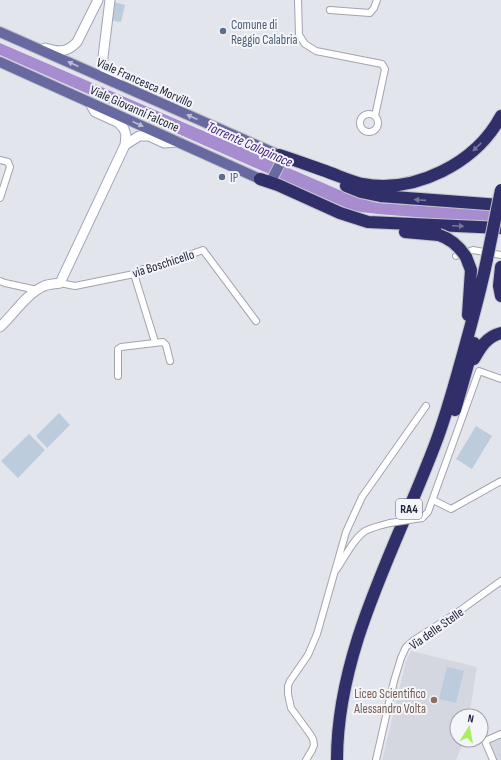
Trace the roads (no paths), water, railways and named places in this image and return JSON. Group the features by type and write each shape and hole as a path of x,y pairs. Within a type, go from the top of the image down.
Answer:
{"highway":[{"path":"280,158 362,183 392,185 419,180 437,174 462,159 484,139 501,116"},
{"path":"280,158 361,192 400,199 501,206"},
{"path":"260,179 340,213 368,222 501,228"},
{"path":"260,179 275,190 352,226 373,230 439,234 455,244 471,270 468,317 460,348 463,369"},
{"name":"RA4","path":"496,260 501,190"},
{"name":"RA4","path":"344,760 347,716 357,667 369,627 440,457 463,369 480,293 496,260 501,231"},
{"path":"496,260 501,296"},
{"path":"463,369 486,341 492,336 501,332"},
{"name":"RA4","path":"336,760 339,723 350,664 363,620 437,440 463,369"}],"main road":[{"name":"Viale Francesca Morvillo","path":"0,32 280,158"},
{"name":"Viale Giovanni Falcone","path":"0,62 260,179"},
{"path":"260,179 269,180 274,178 280,158"}],"street":[{"path":"25,43 57,51 67,50 77,42 98,0"},
{"path":"110,0 102,65 107,73 130,90"},
{"path":"298,0 299,35 305,44 316,51 382,64 385,69 375,116"},
{"path":"330,10 370,14 377,0"},
{"path":"87,22 91,19 99,18 105,22 106,26"},
{"path":"0,327 37,290 46,285 60,283 125,145 126,135 124,129 118,123 95,112 90,103"},
{"path":"125,145 139,136 149,136 164,143 179,142"},
{"path":"0,160 8,162 10,167 0,198"},
{"name":"via Boschicello","path":"60,283 75,286 134,274 143,269 150,269 203,250 256,321"},
{"path":"461,256 472,250 496,260"},
{"path":"134,274 155,342"},
{"path":"0,281 37,290"},
{"path":"0,318 10,316"},
{"path":"118,376 118,349 121,347 163,342 166,345 170,361"},
{"path":"333,575 364,532 376,526 422,518 428,512 479,370 501,379"},
{"path":"306,760 314,745 313,739 291,708 288,686 308,655 317,634 346,532 362,497 426,406"},
{"path":"433,500 451,509 486,488 501,481"},
{"name":"Via delle Stelle","path":"376,760 394,682 406,647 501,581"},
{"path":"493,760 485,741 501,734"}],"place":[{"name":"Comune di Reggio Calabria","path":"223,31"},
{"name":"IP","path":"222,177"},
{"name":"Liceo Scientifico Alessandro Volta","path":"434,700"}],"water label":[{"name":"Torrente Calopinace","path":"250,144"}]}
